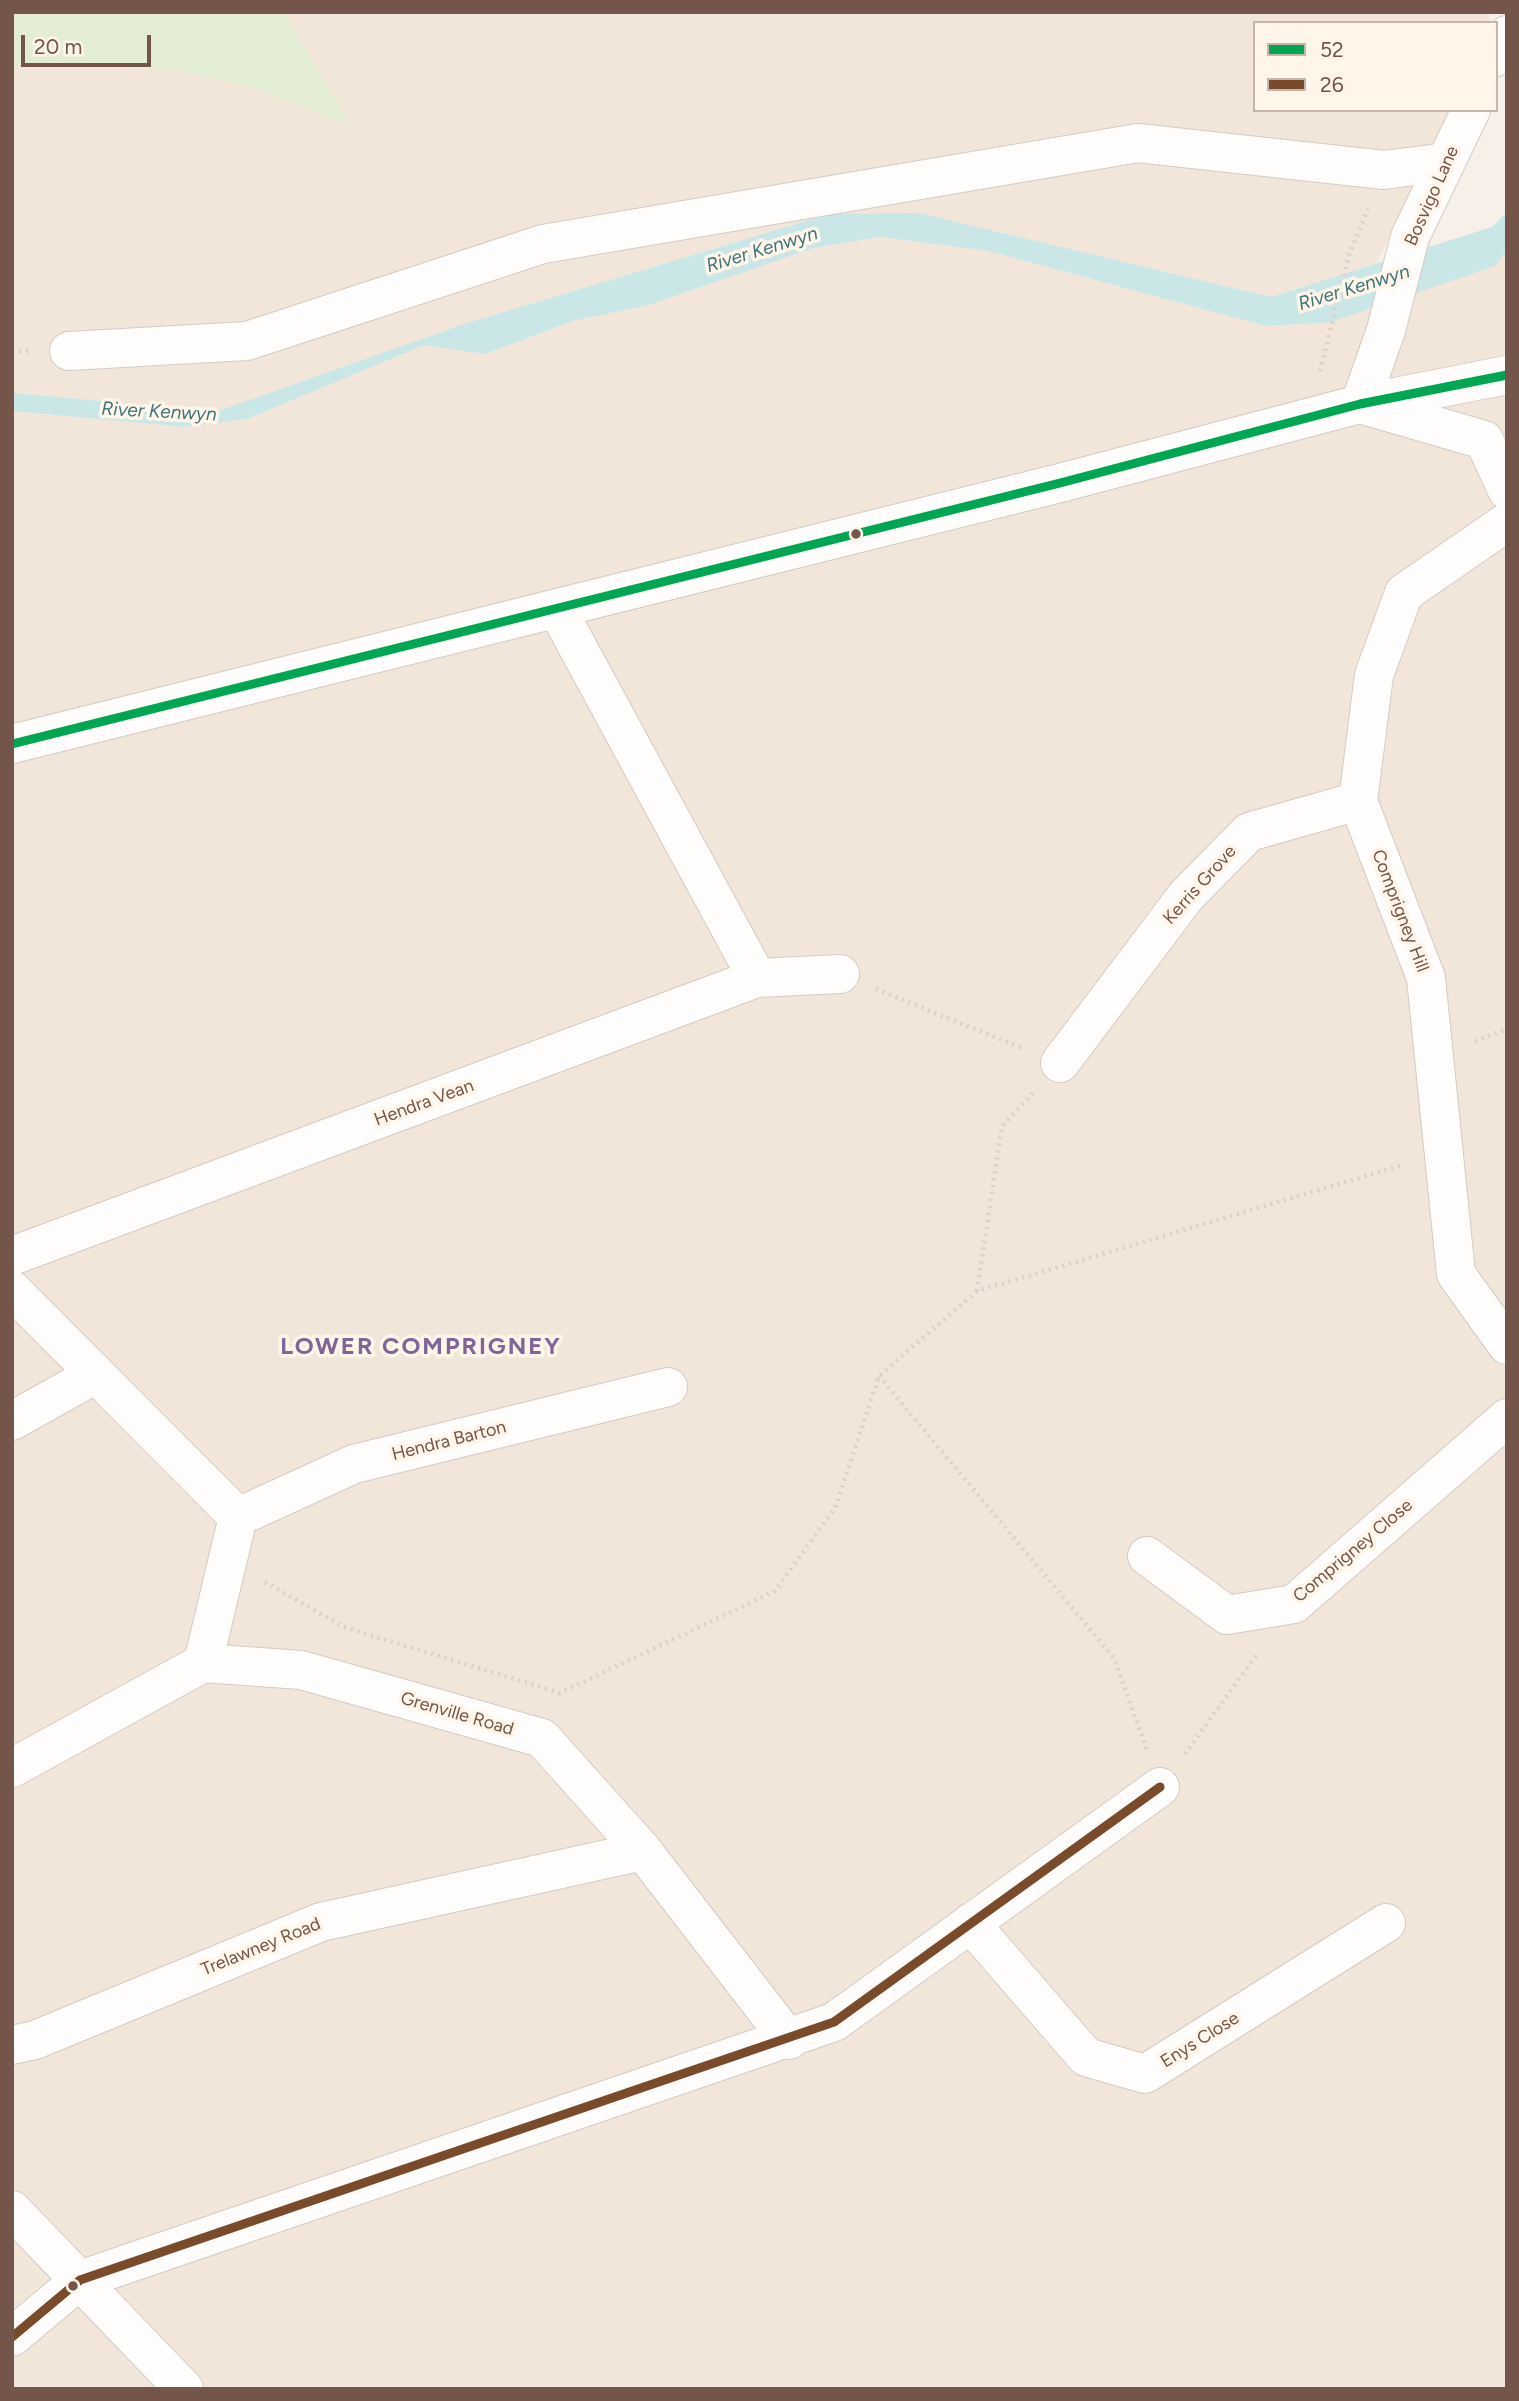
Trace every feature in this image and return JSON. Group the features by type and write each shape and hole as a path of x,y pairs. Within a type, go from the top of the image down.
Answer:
{"street":[{"path":"1498,53 1507,35"},
{"name":"Bosvigo Lane","path":"1360,404 1387,330 1410,237 1470,112"},
{"path":"69,351 247,341 543,244 1138,143 1384,170 1446,162"},
{"path":"12,744 556,609 1360,404 1507,375"},
{"path":"1360,404 1484,440 1507,490"},
{"name":"Comprigney Hill","path":"1507,522 1404,593 1374,675 1358,801 1426,978 1456,1274 1507,1345"},
{"path":"556,609 757,978"},
{"name":"Kerris Grove","path":"1060,1063 1186,896 1249,832 1358,801"},
{"name":"Hendra Vean","path":"12,1256 757,978 840,974"},
{"path":"12,1290 238,1517 203,1663 12,1768"},
{"path":"12,1421 96,1374"},
{"name":"Hendra Barton","path":"238,1517 354,1464 668,1387"},
{"name":"Comprigney Close","path":"1147,1556 1227,1615 1294,1604 1507,1418"},
{"name":"Grenville Road","path":"203,1663 300,1670 542,1738 643,1851 789,2040"},
{"path":"12,2337 80,2280 789,2040 834,2022 1160,1787"},
{"name":"Trelawney Road","path":"12,2045 35,2040 321,1922 643,1851"},
{"name":"Enys Close","path":"970,1923 1086,2057 1145,2074 1386,1923"},
{"path":"12,2210 184,2389"}],"path":[{"path":"1324,356 1349,255"},
{"path":"840,974 1060,1063 1002,1126 977,1291"},
{"path":"228,1561 344,1628 560,1693 775,1591 835,1508 879,1376 977,1291 1444,1153"},
{"path":"879,1376 1114,1658 1160,1787"},
{"path":"1160,1787 1294,1604"}],"shaded area":[{"path":"284,12 1489,12 1489,21 1253,21 1253,112 1453,112 1376,264 1271,297 919,213 829,214 464,324 218,411 12,393 12,66 170,69 252,87 350,125"},
{"path":"880,237 988,251 1266,326 1495,266 1507,250 1507,2389 12,2389 12,411 185,427 247,419 424,344 485,354 573,321 649,305 814,248"}],"green space":[{"path":"12,12 284,12 351,126 252,87 170,69 12,66"}],"water":[{"name":"River Kenwyn","path":"1507,212 1507,250 1495,266 1331,322 1266,326 988,251 880,237 814,248 649,305 573,321 485,354 424,345 247,419 185,427 12,411 12,393 218,411 464,324 829,214 919,213 1271,297 1492,227"}],"transit line":[{"name":"52","path":"12,744 1060,483 1360,404 1507,375"},
{"name":"26","path":"12,2337 80,2280 834,2022 1160,1787"}],"district":[{"name":"LOWER COMPRIGNEY","path":"421,1347"}]}
